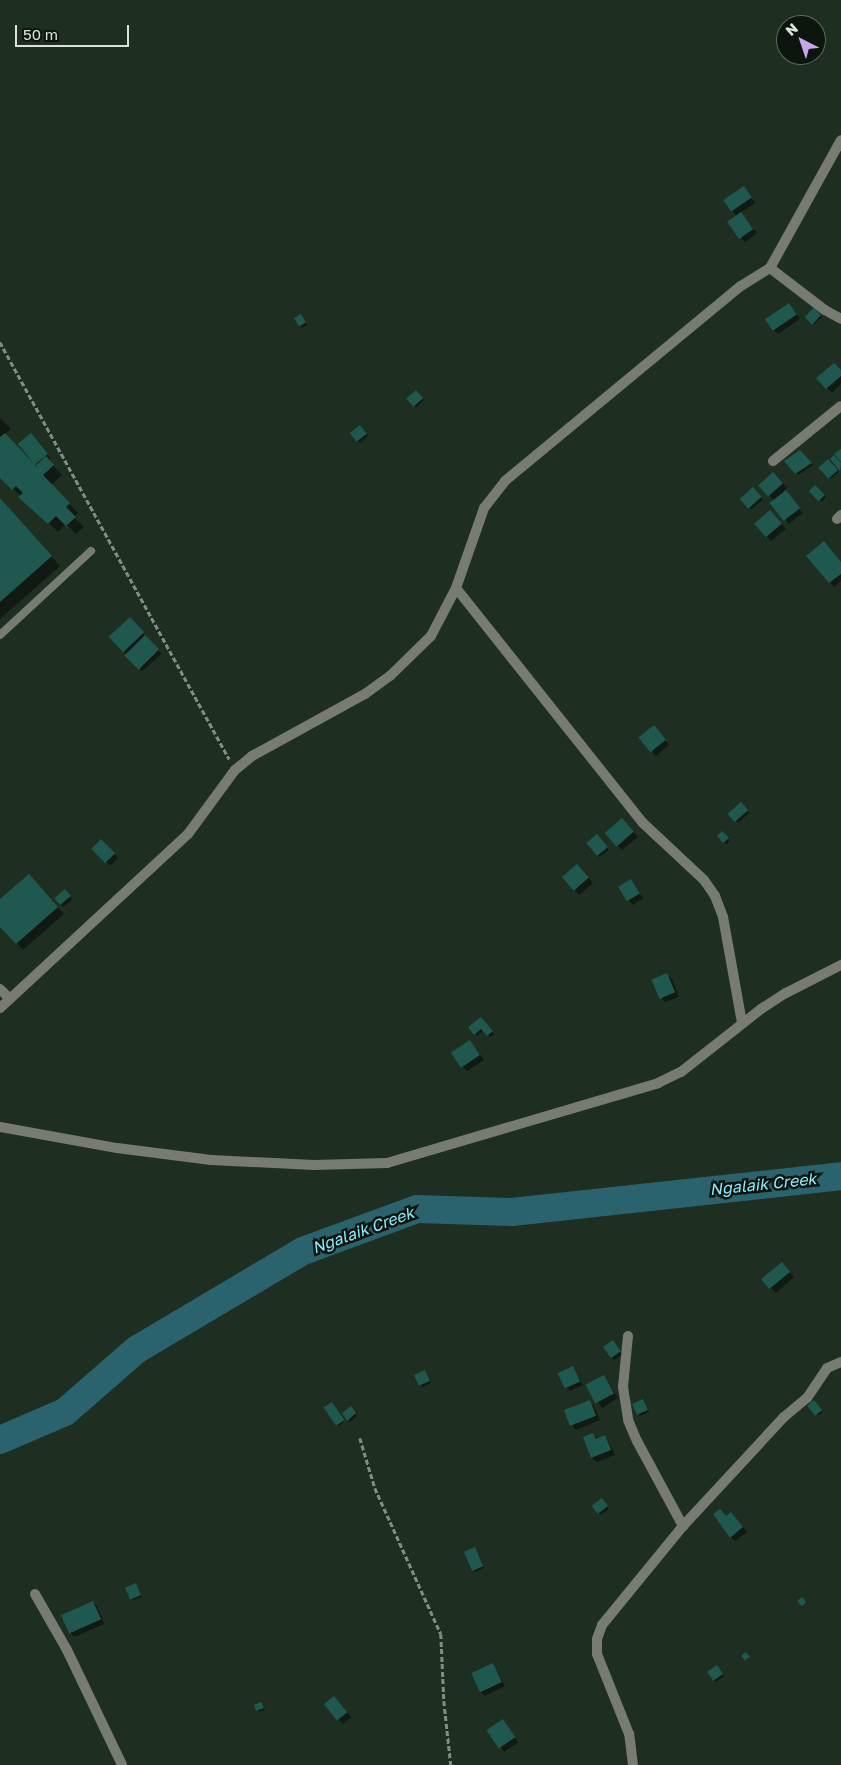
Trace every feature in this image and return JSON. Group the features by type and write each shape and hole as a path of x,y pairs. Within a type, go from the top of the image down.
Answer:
{"street":[{"path":"0,1008 188,834 235,770 252,756 340,708 390,676 431,636 456,588 484,508 505,481 741,286 770,268 841,140"},
{"path":"770,268 825,310 841,319"},
{"path":"773,461 841,406"},
{"path":"456,588 642,823 699,874 710,888 723,917 742,1023"},
{"path":"0,1127 117,1148 211,1160 314,1165 387,1163 658,1083 681,1072 742,1023 786,993 841,965"},
{"path":"0,989 10,999"},
{"path":"628,1336 623,1387 628,1420 637,1441 683,1526"},
{"path":"633,1765 629,1734 597,1654 596,1639 602,1625 610,1612 683,1526 784,1417 807,1398 826,1368 841,1362"},
{"path":"36,1594 67,1650 122,1765"}],"lane":[{"path":"0,634 91,551"}],"path":[{"path":"0,342 235,770"},
{"path":"360,1438 375,1488 441,1634 444,1701 451,1765"}],"building":[{"path":"744,186 752,198 731,212 723,200"},
{"path":"741,212 753,229 739,239 727,222"},
{"path":"789,303 797,315 773,331 765,319"},
{"path":"814,307 821,315 812,325 805,317"},
{"path":"301,314 306,323 299,327 294,318"},
{"path":"834,363 841,370 841,376 826,389 816,378"},
{"path":"416,390 423,398 413,407 406,399"},
{"path":"360,425 367,434 357,442 350,433"},
{"path":"5,433 39,469 36,465 46,456 54,465 43,475 70,503 66,507 76,517 66,526 56,516 48,524 18,497 23,493 16,486 12,490 0,478 0,437"},
{"path":"31,433 48,454 35,465 18,444"},
{"path":"841,449 841,462 834,454"},
{"path":"800,450 812,463 795,474 784,461"},
{"path":"834,455 841,463 840,471 830,459"},
{"path":"828,459 838,470 828,479 818,468"},
{"path":"773,472 783,483 768,497 758,485"},
{"path":"815,485 825,495 819,501 809,491"},
{"path":"753,487 762,497 748,509 740,499"},
{"path":"786,490 800,508 784,521 769,503"},
{"path":"0,498 52,556 0,602"},
{"path":"770,510 782,524 766,537 754,524"},
{"path":"824,541 841,562 841,574 829,583 806,556"},
{"path":"130,617 144,632 123,652 109,637"},
{"path":"145,635 159,649 139,670 124,656"},
{"path":"654,725 666,740 650,752 638,738"},
{"path":"741,802 748,810 735,822 727,814"},
{"path":"622,818 634,832 616,847 605,833"},
{"path":"722,831 729,838 723,843 717,836"},
{"path":"597,834 608,847 597,856 586,843"},
{"path":"101,839 115,853 105,863 91,849"},
{"path":"577,864 589,878 574,891 562,877"},
{"path":"29,874 58,907 16,944 0,927 0,899"},
{"path":"631,879 640,894 627,901 618,887"},
{"path":"65,889 71,896 60,905 54,898"},
{"path":"667,973 675,992 660,999 651,980"},
{"path":"481,1017 493,1031 487,1036 481,1029 474,1035 468,1027"},
{"path":"470,1040 480,1055 461,1068 451,1053"},
{"path":"782,1262 790,1272 769,1289 761,1279"},
{"path":"613,1340 621,1352 611,1358 603,1347"},
{"path":"573,1366 580,1381 565,1389 558,1373"},
{"path":"425,1370 430,1381 419,1386 414,1375"},
{"path":"604,1375 614,1394 595,1403 585,1385"},
{"path":"643,1399 648,1410 637,1415 632,1404"},
{"path":"590,1400 596,1416 570,1426 564,1410"},
{"path":"814,1400 822,1410 815,1416 807,1406"},
{"path":"332,1402 344,1420 336,1426 324,1408"},
{"path":"351,1406 356,1413 347,1421 342,1413"},
{"path":"593,1433 596,1439 605,1435 611,1450 591,1458 583,1437"},
{"path":"602,1498 608,1506 598,1514 592,1506"},
{"path":"720,1509 726,1516 731,1512 743,1527 730,1538 713,1514"},
{"path":"475,1547 483,1566 472,1571 464,1552"},
{"path":"136,1583 141,1595 130,1600 125,1588"},
{"path":"802,1597 806,1602 802,1606 797,1601"},
{"path":"93,1601 101,1619 69,1634 61,1615"},
{"path":"746,1652 750,1657 745,1660 741,1656"},
{"path":"493,1663 502,1682 480,1692 471,1673"},
{"path":"717,1665 723,1674 713,1681 707,1672"},
{"path":"334,1696 347,1712 337,1721 324,1704"},
{"path":"261,1702 264,1708 256,1711 254,1705"},
{"path":"503,1719 515,1737 499,1748 486,1730"}],"waterway":[{"name":"Ngalaik Creek","path":"0,1440 65,1412 136,1350 303,1251 417,1209 512,1212 841,1176"}]}
